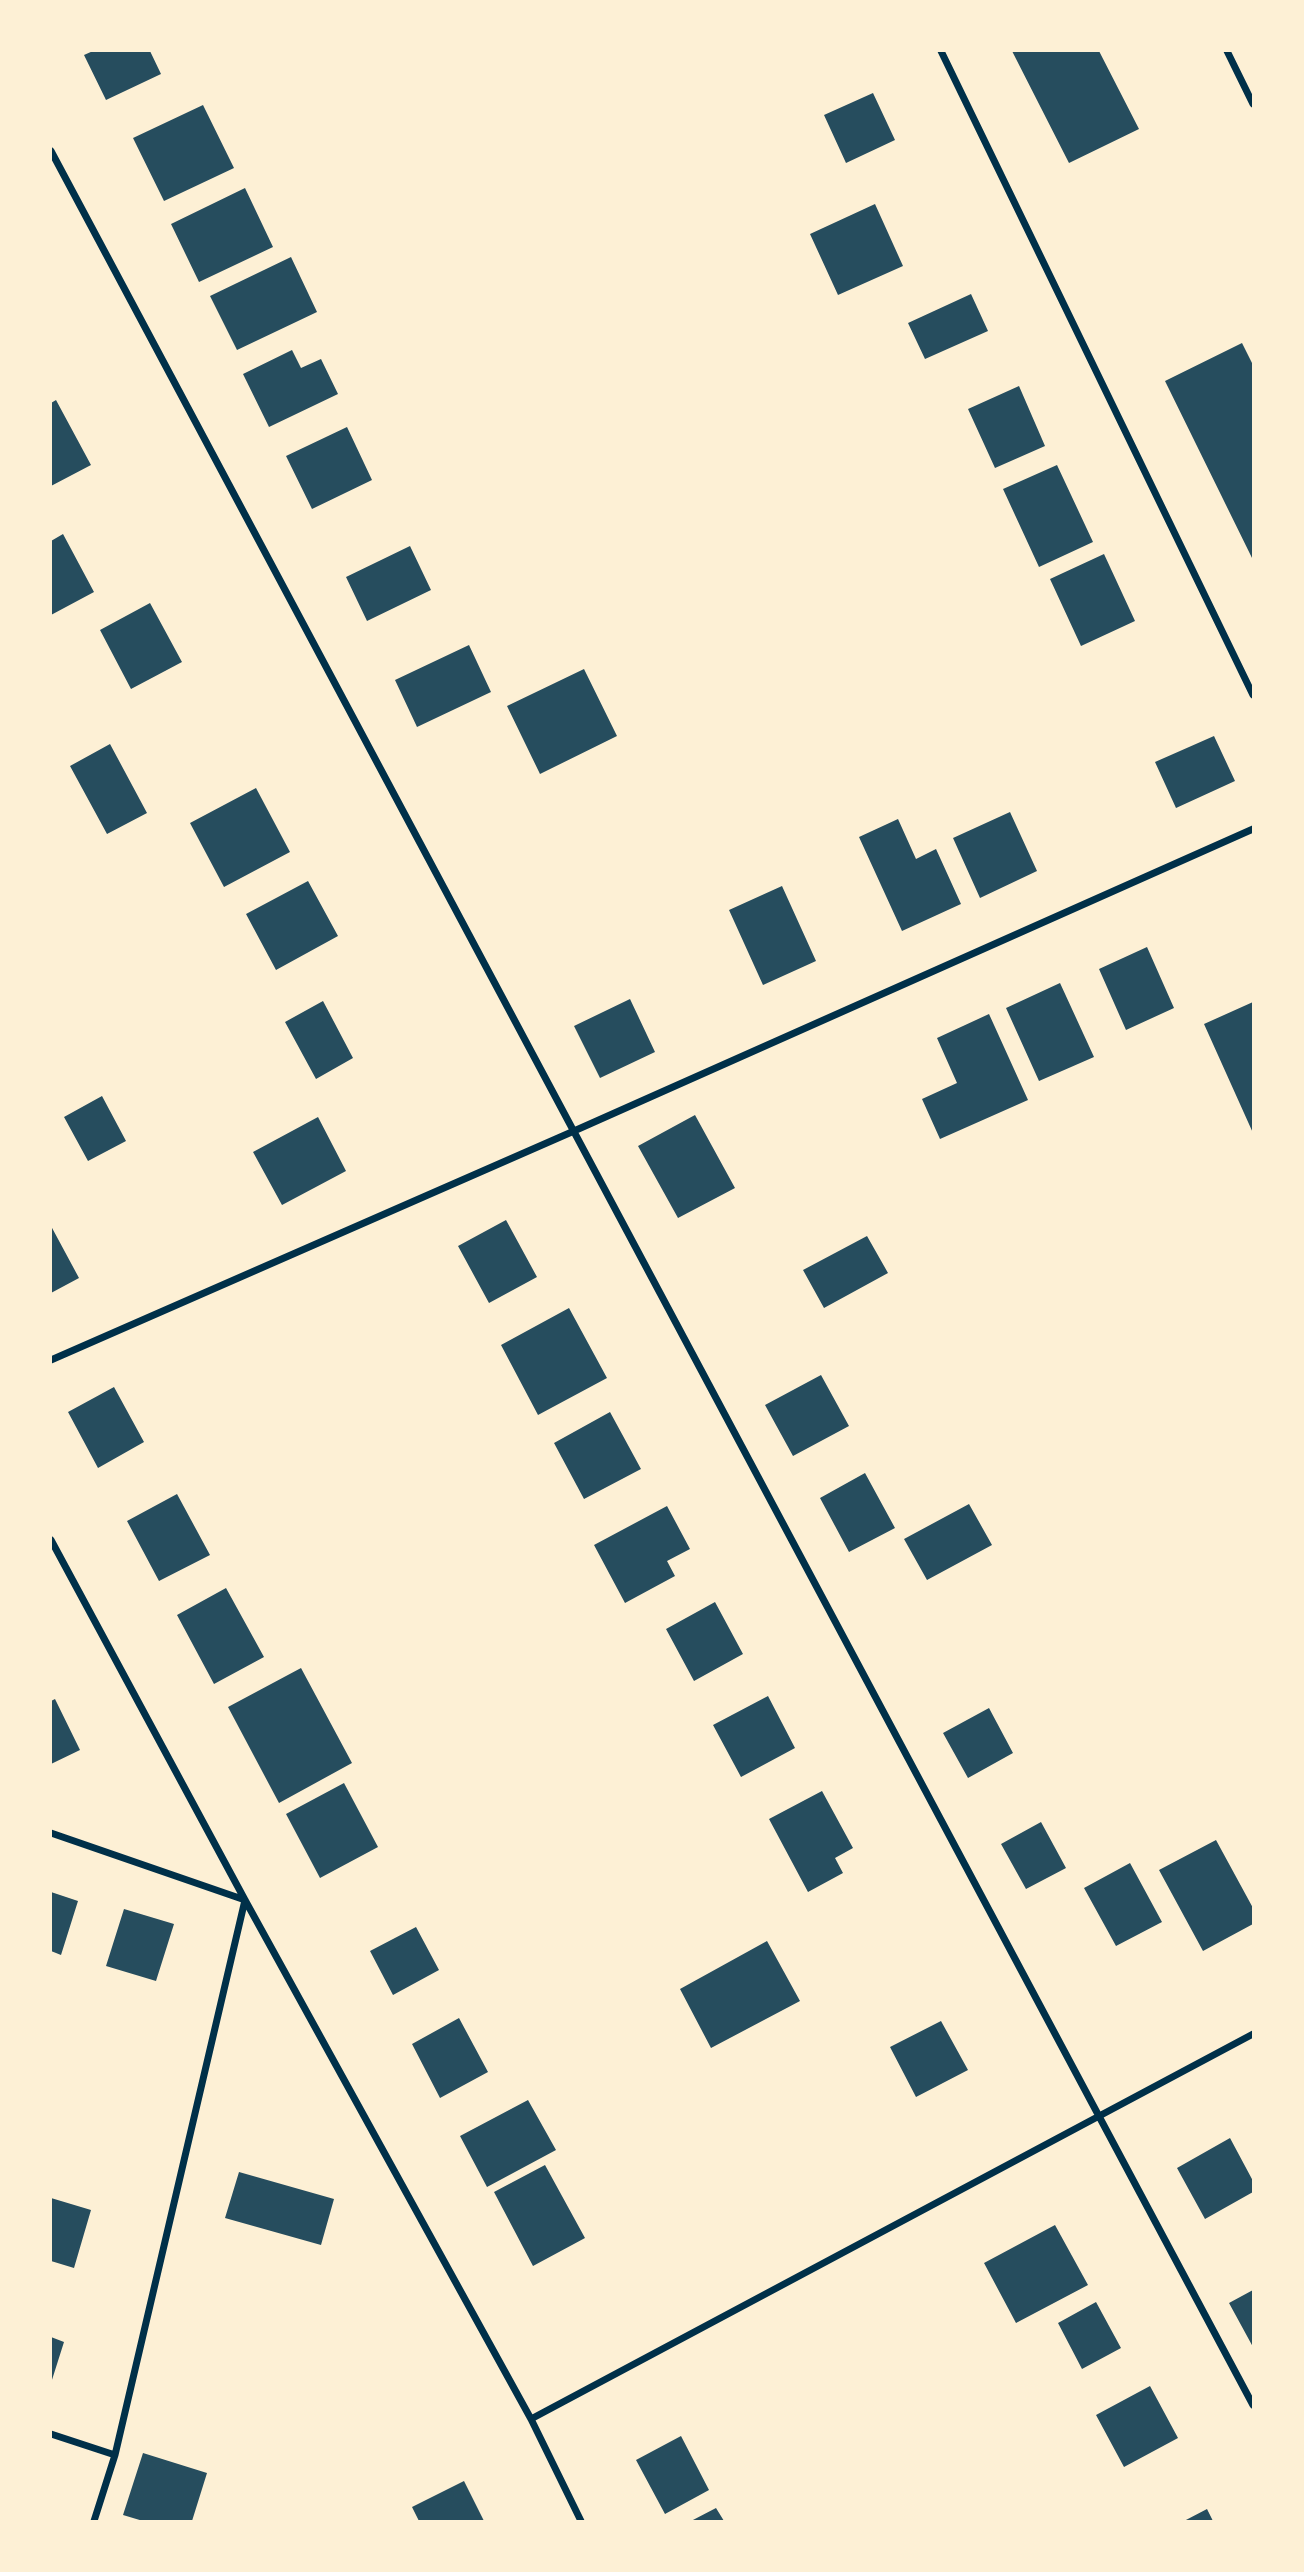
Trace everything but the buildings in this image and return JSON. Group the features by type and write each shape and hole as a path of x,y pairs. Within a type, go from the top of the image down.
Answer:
{"street":[{"path":"941,51 1253,695"},
{"path":"1227,51 1253,104"},
{"path":"51,151 1253,2405"},
{"path":"51,1360 1253,829"},
{"path":"51,1540 531,2420 581,2521"},
{"path":"51,1833 245,1900"},
{"path":"94,2521 115,2455 245,1900"},
{"path":"531,2420 1253,2034"},
{"path":"51,2434 115,2455"}]}
